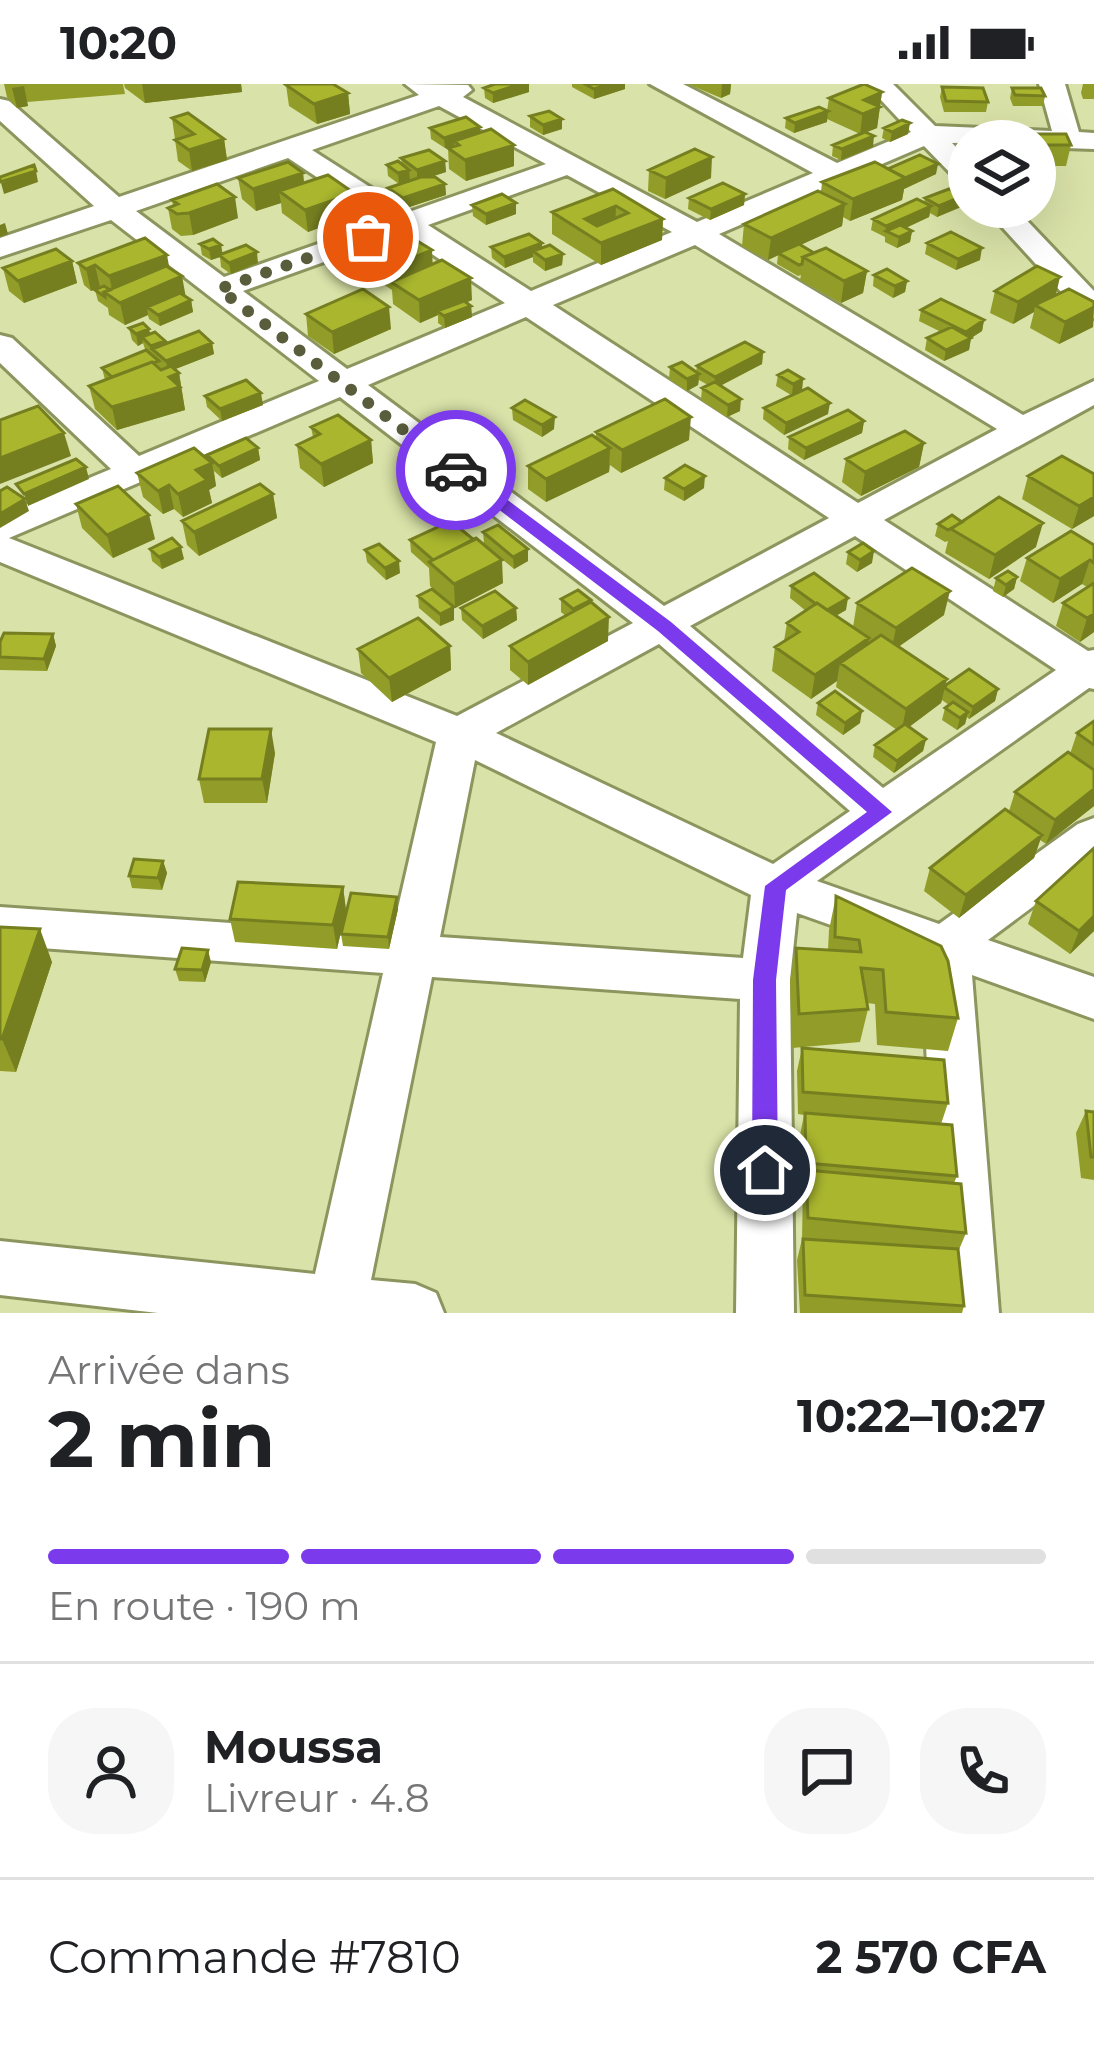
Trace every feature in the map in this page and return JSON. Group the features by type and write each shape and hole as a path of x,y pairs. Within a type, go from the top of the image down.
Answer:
{"street":[{"path":"0,248 291,148 430,90 477,84"},
{"path":"663,84 838,175"},
{"path":"879,84 948,154"},
{"path":"0,530 929,134 1081,140 1052,84"},
{"path":"430,90 698,234 1023,430"},
{"path":"0,107 17,141 115,209 664,626 881,812"},
{"path":"291,148 1091,670 776,886 765,980 765,1313"},
{"path":"219,289 571,165"},
{"path":"1018,228 1094,308"},
{"path":"0,345 135,472"},
{"path":"458,734 1094,391"},
{"path":"0,548 458,734 776,886 1094,998"},
{"path":"336,1309 458,734"},
{"path":"945,946 1094,836"},
{"path":"0,926 765,980"},
{"path":"945,946 970,1313"},
{"path":"0,1268 336,1309 415,1313"}],"building":[{"path":"333,84 348,93 314,104 286,85"},
{"path":"520,84 493,93 484,88"},
{"path":"864,84 882,92 864,100 880,107 863,114 829,98"},
{"path":"942,87 983,88 988,102 946,101"},
{"path":"1012,88 1041,88 1045,96 1015,95"},
{"path":"819,107 828,111 795,123 786,118"},
{"path":"549,111 562,119 543,125 530,116"},
{"path":"188,113 224,139 189,150 175,140 194,134 172,118"},
{"path":"466,117 480,127 444,138 430,128"},
{"path":"902,120 910,123 892,132 884,128"},
{"path":"491,129 514,145 465,160 448,148 459,145 454,141"},
{"path":"865,132 874,136 842,149 833,145"},
{"path":"1056,134 1066,134 1071,145 1056,145"},
{"path":"695,149 712,157 666,178 649,170"},
{"path":"429,150 445,161 417,170 401,158"},
{"path":"920,155 938,164 905,178 888,169"},
{"path":"398,161 409,170 398,173 387,165"},
{"path":"288,162 303,173 253,189 238,178"},
{"path":"875,162 906,178 853,199 822,182"},
{"path":"34,165 36,171 0,182 0,177"},
{"path":"328,175 354,193 305,210 279,191"},
{"path":"435,177 445,184 403,198 388,188"},
{"path":"723,183 745,194 711,209 689,198"},
{"path":"217,184 235,197 189,213 177,214 168,208 178,204 172,200"},
{"path":"613,189 663,219 601,243 552,212","holes":["616,206 628,213 597,226 585,219"]},
{"path":"948,189 948,202 939,206 925,198"},
{"path":"818,191 845,204 771,238 744,224"},
{"path":"502,194 516,203 486,214 472,205"},
{"path":"917,199 931,206 886,226 873,219"},
{"path":"900,225 912,231 899,237 886,231"},
{"path":"401,231 432,250 390,267 360,248"},
{"path":"951,232 982,248 958,259 927,243"},
{"path":"529,234 542,243 504,257 491,247"},
{"path":"145,238 167,255 109,276 95,265 86,269 78,263"},
{"path":"213,239 221,245 209,249 200,244"},
{"path":"799,244 814,253 803,257 802,264 778,253"},
{"path":"246,245 257,252 229,263 219,255"},
{"path":"550,245 563,254 545,260 533,251"},
{"path":"826,248 867,271 844,281 803,257"},
{"path":"56,249 72,261 18,281 3,268"},
{"path":"442,260 471,278 419,300 391,282"},
{"path":"166,266 182,276 120,303 104,292"},
{"path":"1037,266 1060,277 1018,302 995,291"},
{"path":"887,269 907,281 895,286 874,275"},
{"path":"363,289 389,307 332,332 306,314"},
{"path":"1069,289 1094,302 1094,307 1065,322 1035,305"},
{"path":"180,293 191,300 158,315 147,307"},
{"path":"941,299 984,320 966,332 921,310"},
{"path":"464,301 471,306 444,316 437,311"},
{"path":"143,323 149,329 136,334 129,328"},
{"path":"952,327 971,338 946,350 927,338"},
{"path":"199,331 212,343 166,361 152,349"},
{"path":"155,332 165,341 151,346 142,337"},
{"path":"745,342 763,352 715,377 697,366"},
{"path":"146,350 159,361 112,377 102,368"},
{"path":"152,362 161,370 171,366 179,373 169,377 180,387 112,407 89,386"},
{"path":"682,362 699,374 687,379 670,367"},
{"path":"788,370 803,379 793,384 778,375"},
{"path":"246,380 261,393 220,409 205,396"},
{"path":"715,382 741,399 728,405 702,388"},
{"path":"808,388 830,403 786,423 764,408"},
{"path":"665,399 691,417 622,450 596,432"},
{"path":"525,400 555,417 542,425 512,408"},
{"path":"38,406 64,433 0,458 0,420"},
{"path":"848,410 864,421 806,448 789,437"},
{"path":"338,415 371,440 321,464 297,445 320,434 311,427"},
{"path":"472,420 499,443 475,453 448,429"},
{"path":"905,431 924,443 865,472 846,459"},
{"path":"592,435 610,448 546,479 528,466"},
{"path":"246,438 258,448 219,466 207,455"},
{"path":"194,448 212,463 196,470 207,480 178,494 169,485 158,491 137,473"},
{"path":"1062,456 1094,474 1094,497 1079,506 1028,476"},
{"path":"76,459 86,467 24,494 16,484"},
{"path":"685,465 705,476 684,489 665,478"},
{"path":"260,484 273,494 194,532 182,521"},
{"path":"118,486 149,515 107,535 76,504"},
{"path":"7,487 25,499 0,514 0,491"},
{"path":"999,497 1043,523 995,555 951,529"},
{"path":"952,515 962,522 948,530 938,524"},
{"path":"451,521 474,540 433,560 410,540"},
{"path":"498,525 528,549 513,557 483,532"},
{"path":"1071,531 1094,545 1094,563 1090,560 1060,579 1027,558"},
{"path":"172,538 181,547 159,557 150,549"},
{"path":"476,538 502,560 454,584 429,562"},
{"path":"863,543 874,551 860,560 848,552"},
{"path":"379,544 399,561 385,568 365,550"},
{"path":"912,568 950,591 896,628 857,603"},
{"path":"1008,571 1017,577 1006,585 996,578"},
{"path":"814,573 848,598 827,610 791,586"},
{"path":"1094,583 1094,614 1087,618 1063,603"},
{"path":"432,589 454,607 440,614 418,596"},
{"path":"578,590 591,600 573,609 561,599"},
{"path":"495,591 516,608 482,626 461,608"},
{"path":"591,602 609,617 528,662 510,646"},
{"path":"817,603 869,638 815,675 775,647 799,632 787,623"},
{"path":"418,618 450,646 389,678 358,649"},
{"path":"4,633 53,634 44,659 0,657"},
{"path":"881,635 947,679 906,709 840,663"},
{"path":"969,669 998,689 973,707 945,688"},
{"path":"835,691 862,711 845,723 818,703"},
{"path":"953,702 968,712 960,718 945,708"},
{"path":"1094,721 1094,745 1077,733"},
{"path":"905,724 926,739 897,761 875,745"},
{"path":"209,729 271,729 262,779 199,779"},
{"path":"1068,752 1094,770 1094,789 1055,820 1015,792"},
{"path":"1005,809 1042,835 966,895 930,868"},
{"path":"1094,848 1094,916 1079,931 1036,901"},
{"path":"134,859 163,861 158,878 129,876"},
{"path":"238,882 343,887 333,925 230,919"},
{"path":"351,893 397,897 388,937 341,934"},
{"path":"836,896 941,946 958,1018 886,1012 883,970 861,968 868,1009 799,1014 796,948 861,952 859,940 835,937"},
{"path":"0,927 40,929 2,1039 0,1039"},
{"path":"182,948 208,950 202,970 175,969"},
{"path":"802,1048 944,1060 948,1103 803,1092"},
{"path":"1086,1111 1094,1112 1094,1157 1091,1157"},
{"path":"805,1113 952,1125 957,1176 806,1163"},
{"path":"806,1170 961,1184 966,1233 808,1218"},
{"path":"803,1239 958,1249 964,1306 805,1295"}],"way so far":[{"path":"368,237 219,289 456,470"}],"route":[{"path":"456,470 664,626 881,812 776,886 765,980 765,1170"}]}
